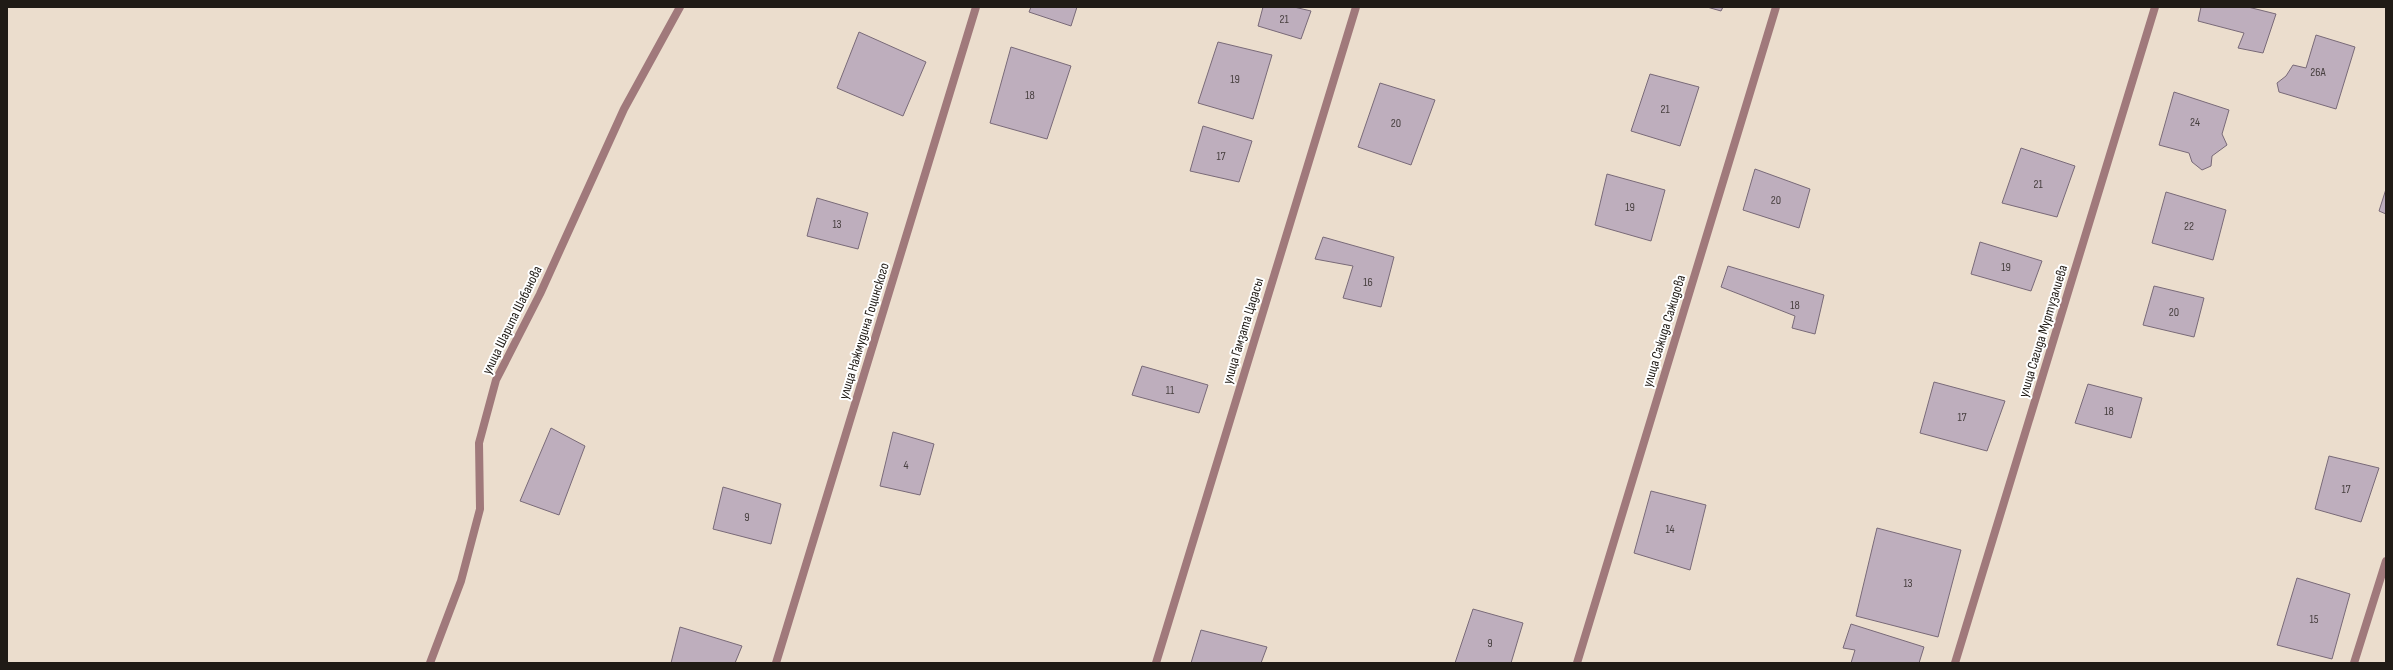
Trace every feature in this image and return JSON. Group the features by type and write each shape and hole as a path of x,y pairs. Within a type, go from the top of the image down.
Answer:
{"street":[{"name":"улица Шарипа Шабанова","path":"430,663 461,581 480,509 479,443 496,380 540,294 624,109 680,7"},
{"name":"улица Нажмудина Гоцинского","path":"776,663 976,7"},
{"name":"улица Гамзата Цадасы","path":"1156,663 1356,7"},
{"name":"улица Сажида Сажидова","path":"1576,663 1776,7"},
{"name":"улица Сагида Муртузалиева","path":"1956,663 2155,7"},
{"path":"2354,663 2386,561"}],"building":[{"path":"1031,7 1077,7 1071,26 1029,12"},
{"path":"1263,7 1294,7 1311,11 1301,39 1258,26"},
{"path":"1707,7 1723,7 1721,11"},
{"path":"2201,7 2248,7 2276,14 2263,53 2238,48 2244,33 2198,21"},
{"path":"859,32 926,62 903,116 837,88"},
{"path":"2316,35 2355,47 2336,109 2279,92 2277,83 2286,76 2293,65 2306,68"},
{"path":"1218,42 1272,55 1253,119 1198,103"},
{"path":"1011,47 1071,66 1047,139 990,123"},
{"path":"1650,74 1699,87 1680,146 1631,131"},
{"path":"1380,83 1435,100 1411,165 1358,147"},
{"path":"2174,92 2229,110 2222,134 2227,145 2212,156 2211,166 2202,170 2192,162 2189,153 2159,145"},
{"path":"1203,126 1252,141 1239,182 1190,171"},
{"path":"2021,148 2075,166 2057,217 2002,203"},
{"path":"1755,169 1810,189 1799,228 1743,210"},
{"path":"1607,174 1665,190 1651,241 1595,225"},
{"path":"2386,189 2386,214 2379,211"},
{"path":"2166,192 2226,210 2213,260 2152,243"},
{"path":"817,198 868,213 858,249 807,236"},
{"path":"1323,237 1394,257 1381,307 1343,298 1353,266 1315,259"},
{"path":"1980,242 2042,261 2031,291 1971,274"},
{"path":"1728,266 1824,295 1815,334 1792,328 1795,316 1721,287"},
{"path":"2154,286 2204,298 2194,337 2143,325"},
{"path":"1142,366 1208,385 1199,413 1132,395"},
{"path":"1934,382 2005,401 1987,451 1920,433"},
{"path":"2088,384 2142,398 2131,438 2075,423"},
{"path":"551,428 585,446 559,515 520,501"},
{"path":"893,432 934,444 920,495 880,486"},
{"path":"2329,456 2379,468 2361,522 2315,509"},
{"path":"723,487 781,504 771,544 713,529"},
{"path":"1651,491 1706,505 1690,570 1634,553"},
{"path":"1877,528 1961,550 1938,637 1856,616"},
{"path":"2297,578 2350,594 2332,659 2277,645"},
{"path":"1473,609 1523,623 1511,663 1455,663"},
{"path":"1851,624 1924,647 1919,663 1851,663 1855,650 1843,648"},
{"path":"680,627 742,646 735,663 671,663"},
{"path":"1201,630 1267,647 1261,663 1191,663"}]}
